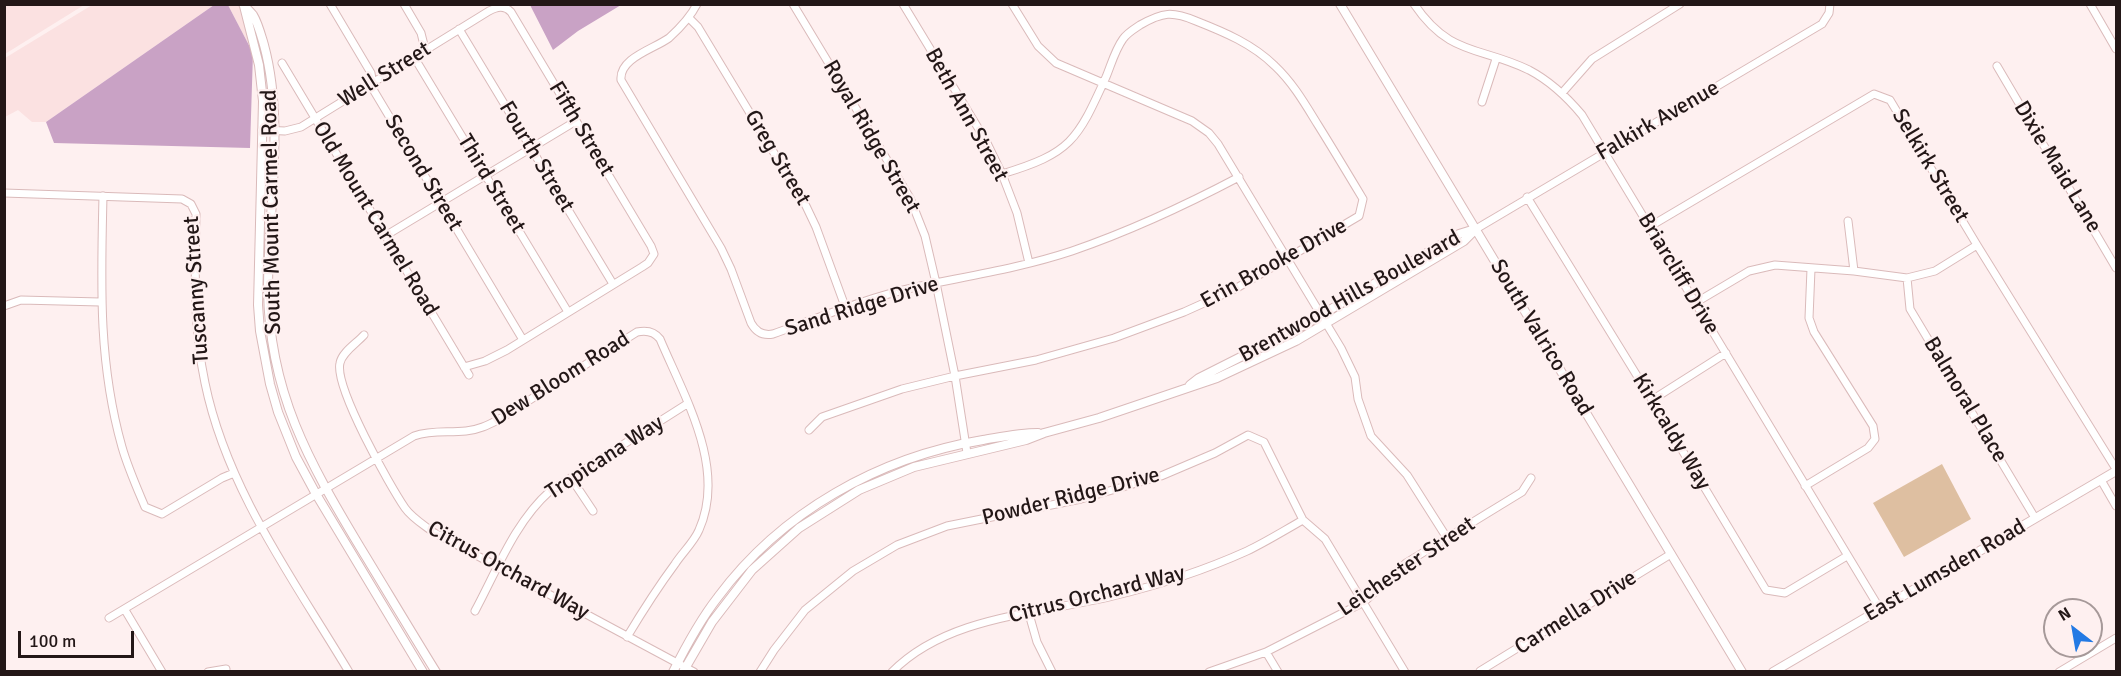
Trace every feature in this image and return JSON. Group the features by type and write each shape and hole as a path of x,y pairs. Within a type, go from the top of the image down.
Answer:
{"street":[{"name":"Second Street","path":"330,4 371,73 374,91 523,340"},
{"path":"404,4 422,33 425,50"},
{"name":"Sand Ridge Drive","path":"697,4 689,18 669,37 626,64 621,74 621,81 721,248 753,327 759,333 769,335 892,294 1070,252 1133,229 1185,206 1239,177"},
{"name":"Royal Ridge Street","path":"793,4 910,198 925,236 955,376 968,453"},
{"name":"Beth Ann Street","path":"903,4 986,141 1017,213 1029,263"},
{"path":"1012,4 1035,42 1052,60 1064,68 1192,121 1209,133 1218,144 1321,315 1355,377 1358,399 1371,436 1407,475 1447,538"},
{"name":"South Valrico Road","path":"1341,4 1742,672"},
{"name":"Briarcliff Drive","path":"1414,4 1427,22 1453,43 1467,50 1528,70 1562,93 1582,115 1880,609"},
{"path":"1562,93 1592,59 1680,4"},
{"name":"Falkirk Avenue","path":"1476,229 1822,24 1829,13 1830,4"},
{"path":"2090,4 2116,49"},
{"name":"South Mount Carmel Road","path":"244,5 260,65 263,101 258,277 260,331 270,384 278,412 296,457 423,672"},
{"name":"South Mount Carmel Road","path":"244,5 252,15 268,62 272,85 274,131 268,288 272,339 280,381 293,423 325,489 435,672"},
{"name":"Well Street","path":"262,130 296,129 489,11 503,8"},
{"name":"Fifth Street","path":"503,8 510,12 651,246 654,254 648,262 613,284"},
{"name":"Erin Brooke Drive","path":"809,430 822,417 902,388 1036,360 1114,338 1185,312 1235,289 1359,216 1364,199 1293,85 1274,64 1232,36 1181,15 1168,14 1155,17 1140,25 1122,39 1089,117 1074,138 1056,153 1040,162 1002,174"},
{"name":"Greg Street","path":"689,18 698,27 806,206 846,309"},
{"name":"Fourth Street","path":"459,29 613,284"},
{"name":"Third Street","path":"414,57 568,312"},
{"path":"1482,102 1496,59"},
{"name":"Old Mount Carmel Road","path":"282,63 469,375"},
{"name":"Dixie Maid Lane","path":"1997,66 2116,268"},
{"name":"Selkirk Street","path":"1649,227 1874,94 1890,100 2116,470"},
{"path":"385,236 576,121"},
{"name":"Tuscanny Street","path":"4,193 182,199 194,208 196,214 195,315 201,363 215,423 234,473 261,527 349,672"},
{"path":"103,196 100,303 110,394 122,449 145,507 162,514 234,473"},
{"name":"Kirkcaldy Way","path":"1527,197 1766,590 1785,593 1847,556"},
{"path":"1848,221 1854,271"},
{"name":"Brentwood Hills Boulevard","path":"1186,388 1199,378 1270,344 1459,234 1476,229"},
{"name":"Brentwood Hills Boulevard","path":"682,669 738,587 768,554 799,528 838,501 878,481 914,467 1026,440 1202,384 1250,364 1326,324 1464,242 1476,229"},
{"path":"1695,303 1749,271 1775,265 1907,278 1935,271 1977,245"},
{"path":"1805,486 1868,448 1875,439 1874,426 1814,332 1809,318 1811,269"},
{"name":"Balmoral Place","path":"1907,278 1910,309 2035,518"},
{"path":"464,367 485,361 523,340 613,284"},
{"path":"4,306 21,300 100,303"},
{"name":"Dew Bloom Road","path":"109,618 414,436 427,432 466,431 490,424 640,331 654,333 660,339 699,430 706,456 707,506 699,532 668,573 627,637"},
{"name":"Citrus Orchard Way","path":"364,335 345,354 340,363 341,377 360,429 406,510 432,532 682,669"},
{"path":"1652,400 1725,353"},
{"name":"Tropicana Way","path":"475,611 522,523 535,504 550,490 687,404"},
{"name":"Brentwood Hills Boulevard","path":"682,669 697,627 719,596 760,550 798,517 838,490 878,470 932,451 1024,433 1044,433"},
{"name":"Powder Ridge Drive","path":"760,672 774,650 806,610 853,571 897,545 947,526 1081,499 1161,476 1215,453 1248,435 1264,442 1303,520 1325,539 1405,672"},
{"name":"East Lumsden Road","path":"1773,672 2116,470"},
{"path":"571,478 593,511"},
{"name":"Leichester Street","path":"1209,672 1266,652 1364,602 1406,563 1522,492 1531,478"},
{"path":"2101,480 2116,507"},
{"name":"Citrus Orchard Way","path":"892,672 917,652 940,638 992,620 1114,596 1172,579 1248,550 1303,520"},
{"name":"Carmella Drive","path":"1480,671 1671,554"},
{"path":"125,610 162,672"},
{"path":"1029,614 1037,642 1052,672"},
{"path":"2060,672 2116,638"},
{"path":"1266,652 1278,672"},
{"path":"208,672 226,669"}],"shaded area":[{"path":"5,4 84,4 84,5 5,54"},
{"path":"92,5 214,5 46,122 32,122 18,110 5,117 5,58"},
{"path":"214,5 228,5 253,53 250,148 54,143 46,122"},
{"path":"228,5 238,5 240,8 253,53"},
{"path":"530,5 621,5 578,31 553,50"},
{"path":"1942,464 1971,519 1904,557 1873,503"}]}
